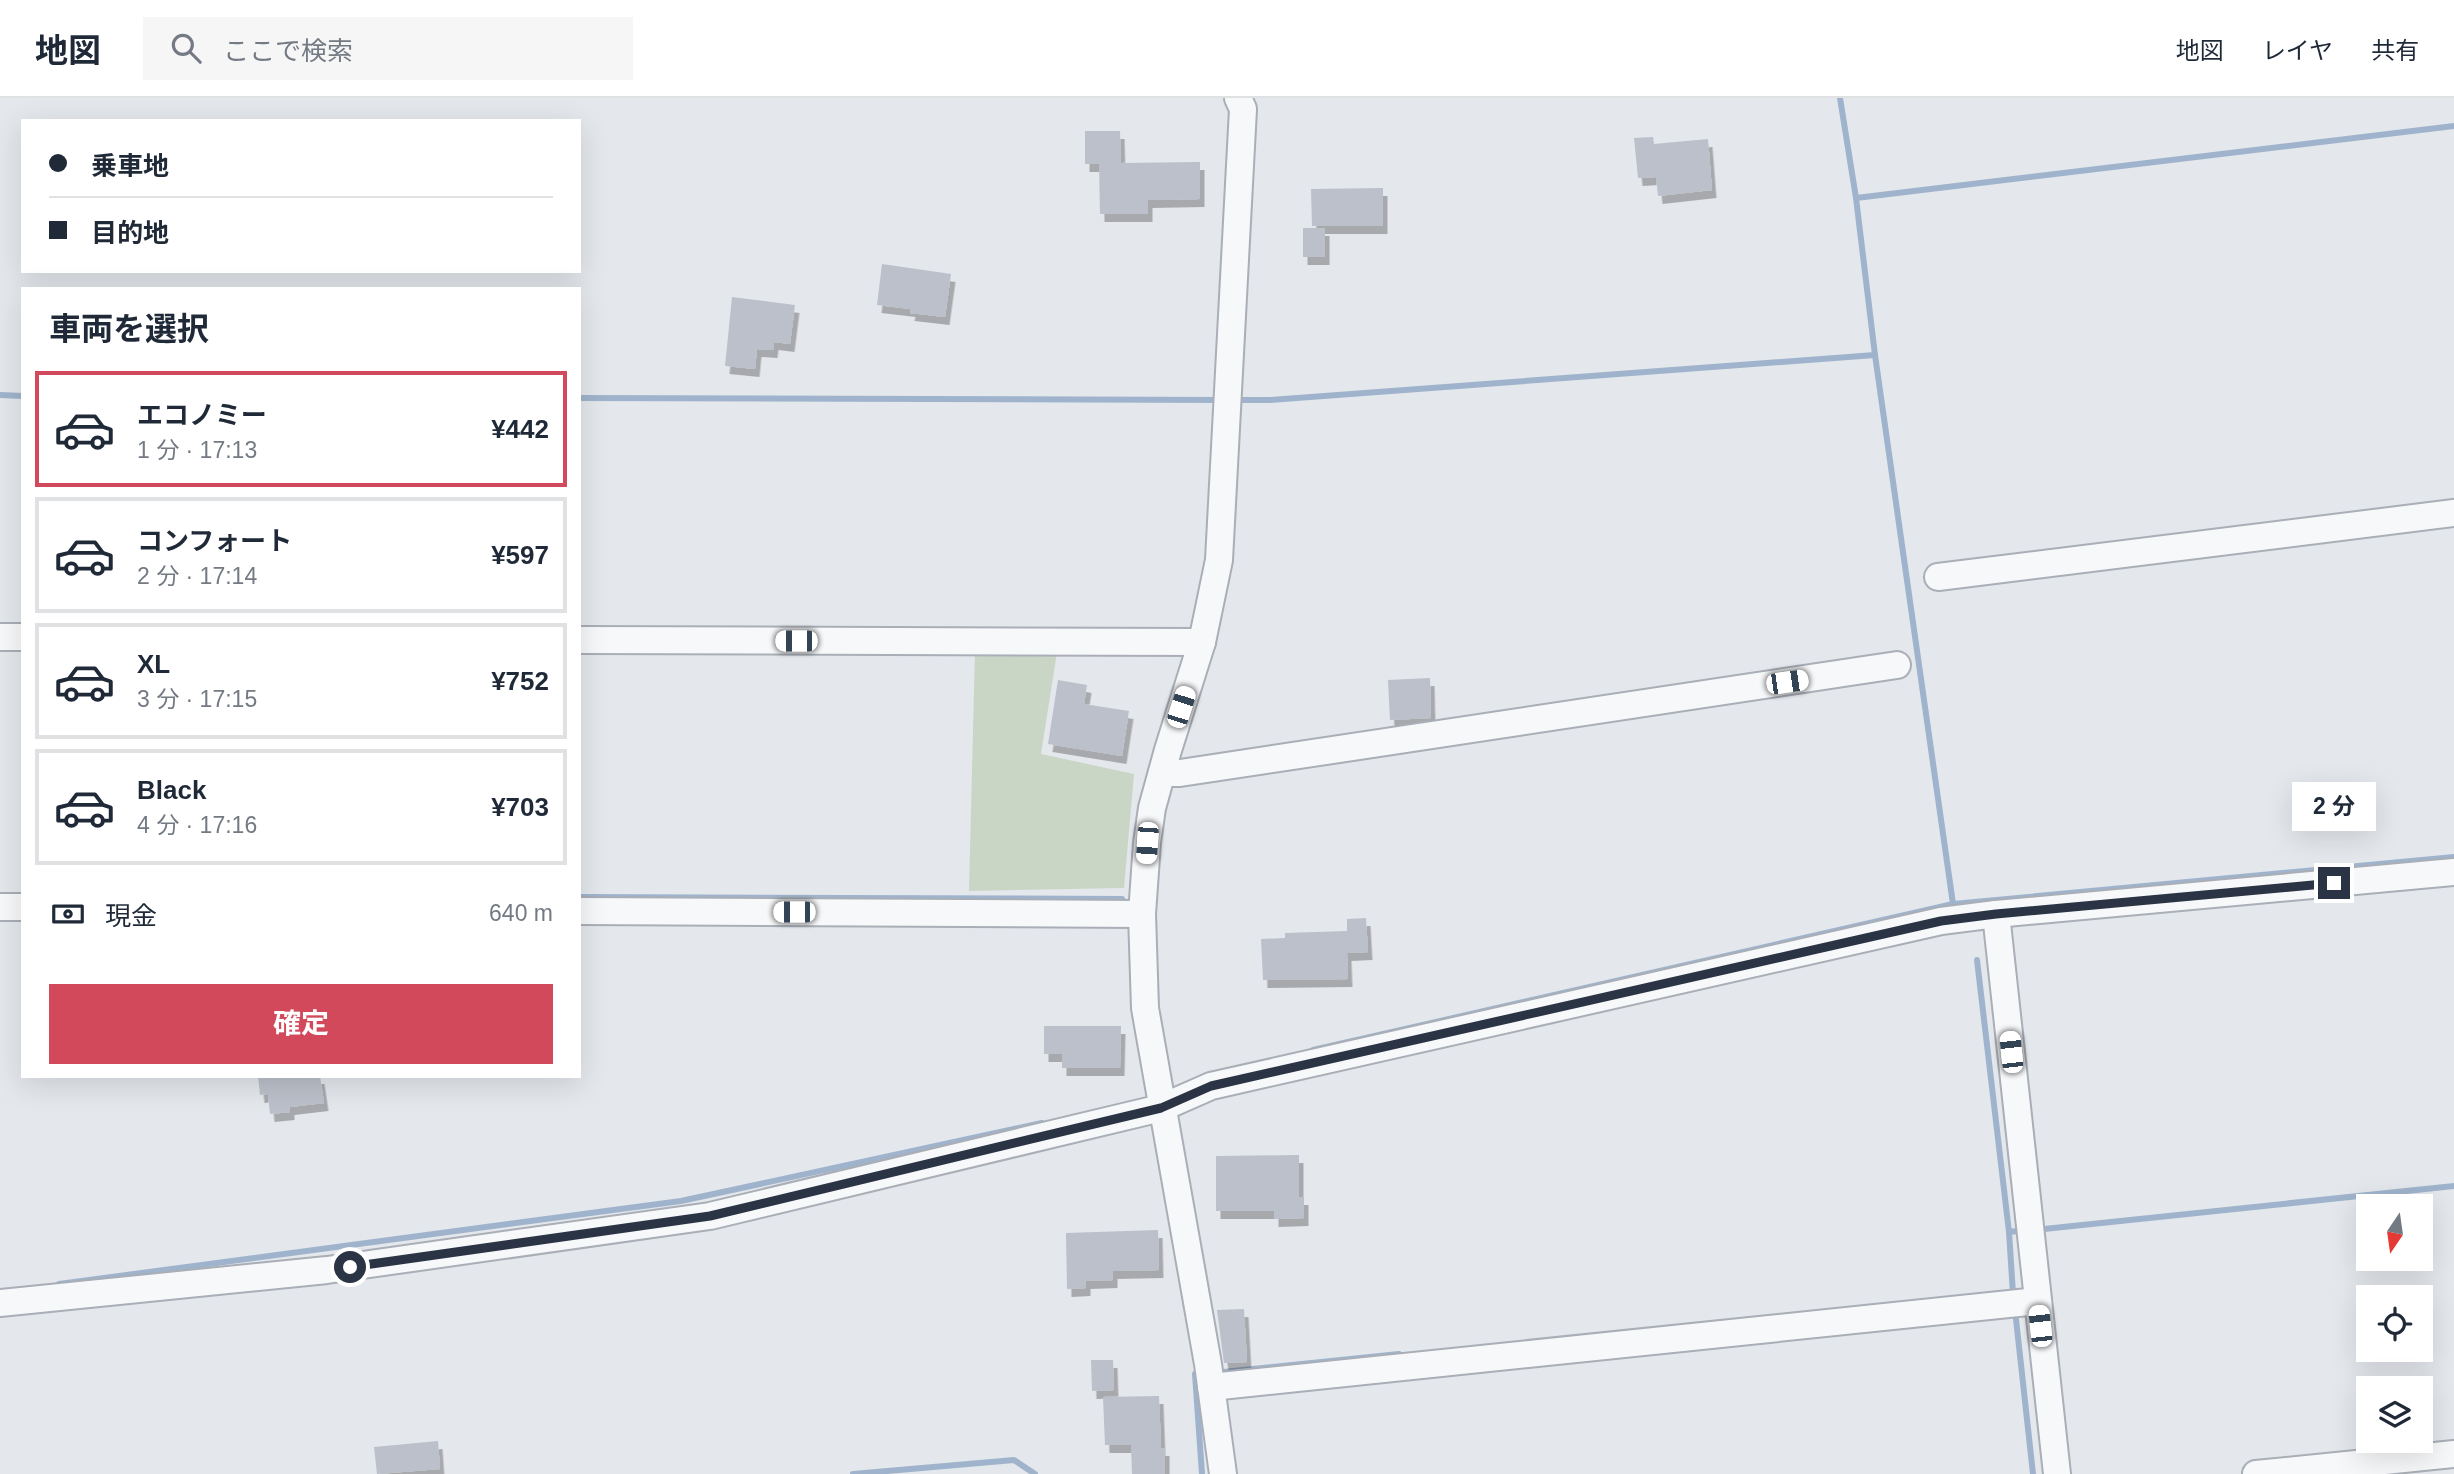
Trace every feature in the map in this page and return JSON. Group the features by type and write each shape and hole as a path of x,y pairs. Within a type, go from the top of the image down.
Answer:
{"street":[{"path":"1223,1474 1210,1377 1145,1008 1142,914 1152,808 1202,642 1219,560 1243,108 1238,98"},
{"path":"1938,577 2454,513"},
{"path":"0,637 21,638"},
{"path":"581,640 1202,642"},
{"path":"1162,773 1180,773 1897,665"},
{"path":"0,1303 327,1270 710,1216 1160,1098 1941,921 2454,872"},
{"path":"0,907 21,907"},
{"path":"581,911 1142,914"},
{"path":"1996,914 2022,1303 2057,1474"},
{"path":"1210,1377 2022,1303"},
{"path":"2256,1474 2454,1454"}],"green space":[{"path":"975,651 1057,652 1041,754 1134,774 1124,888 969,891"}],"building":[{"path":"1085,131 1120,131 1121,163 1200,162 1200,199 1148,200 1148,214 1100,214 1099,164 1085,164"},
{"path":"1653,137 1654,144 1708,139 1712,190 1658,196 1656,177 1638,178 1634,138"},
{"path":"1383,188 1383,226 1312,226 1311,189"},
{"path":"1303,228 1325,228 1325,257 1303,257"},
{"path":"882,264 951,274 945,317 910,313 911,309 877,305"},
{"path":"732,297 795,305 790,344 774,342 773,350 757,349 755,369 725,366"},
{"path":"1430,678 1431,718 1390,720 1388,680"},
{"path":"1058,680 1087,685 1084,704 1129,711 1122,756 1048,744"},
{"path":"1366,918 1368,952 1347,953 1348,979 1263,980 1261,939 1285,938 1285,933 1347,931 1347,919"},
{"path":"1044,1026 1121,1026 1120,1068 1062,1068 1062,1054 1044,1054"},
{"path":"258,1078 320,1078 324,1103 290,1107 290,1112 270,1114 268,1094 260,1095"},
{"path":"1299,1155 1299,1197 1304,1197 1304,1218 1274,1219 1274,1211 1216,1211 1216,1156"},
{"path":"1158,1230 1159,1270 1113,1271 1113,1280 1086,1281 1086,1288 1067,1289 1066,1233"},
{"path":"1244,1309 1247,1362 1224,1363 1217,1310"},
{"path":"1091,1360 1113,1360 1114,1390 1092,1391"},
{"path":"1159,1396 1165,1474 1132,1474 1131,1445 1105,1445 1103,1397"},
{"path":"438,1441 440,1469 377,1474 374,1447"}],"waterway":[{"path":"1840,98 1856,198 2454,126"},
{"path":"1856,198 1875,355 1953,904"},
{"path":"1234,400 1270,400 1875,355"},
{"path":"0,395 21,396"},
{"path":"581,398 1220,400"},
{"path":"1313,1050 1953,904 2454,857"},
{"path":"581,897 1122,899"},
{"path":"1977,960 2009,1232"},
{"path":"59,1284 681,1201 1042,1123"},
{"path":"2044,1229 2454,1186"},
{"path":"2008,1294 2013,1294 2009,1232 2018,1231"},
{"path":"2015,1310 2033,1474"},
{"path":"1214,1373 1399,1354"},
{"path":"1202,1474 1195,1374 1203,1374"},
{"path":"853,1474 1014,1460 1035,1474"}],"route":[{"path":"350,1267 710,1216 1161,1108 1211,1086 1941,921 2334,883"}]}
